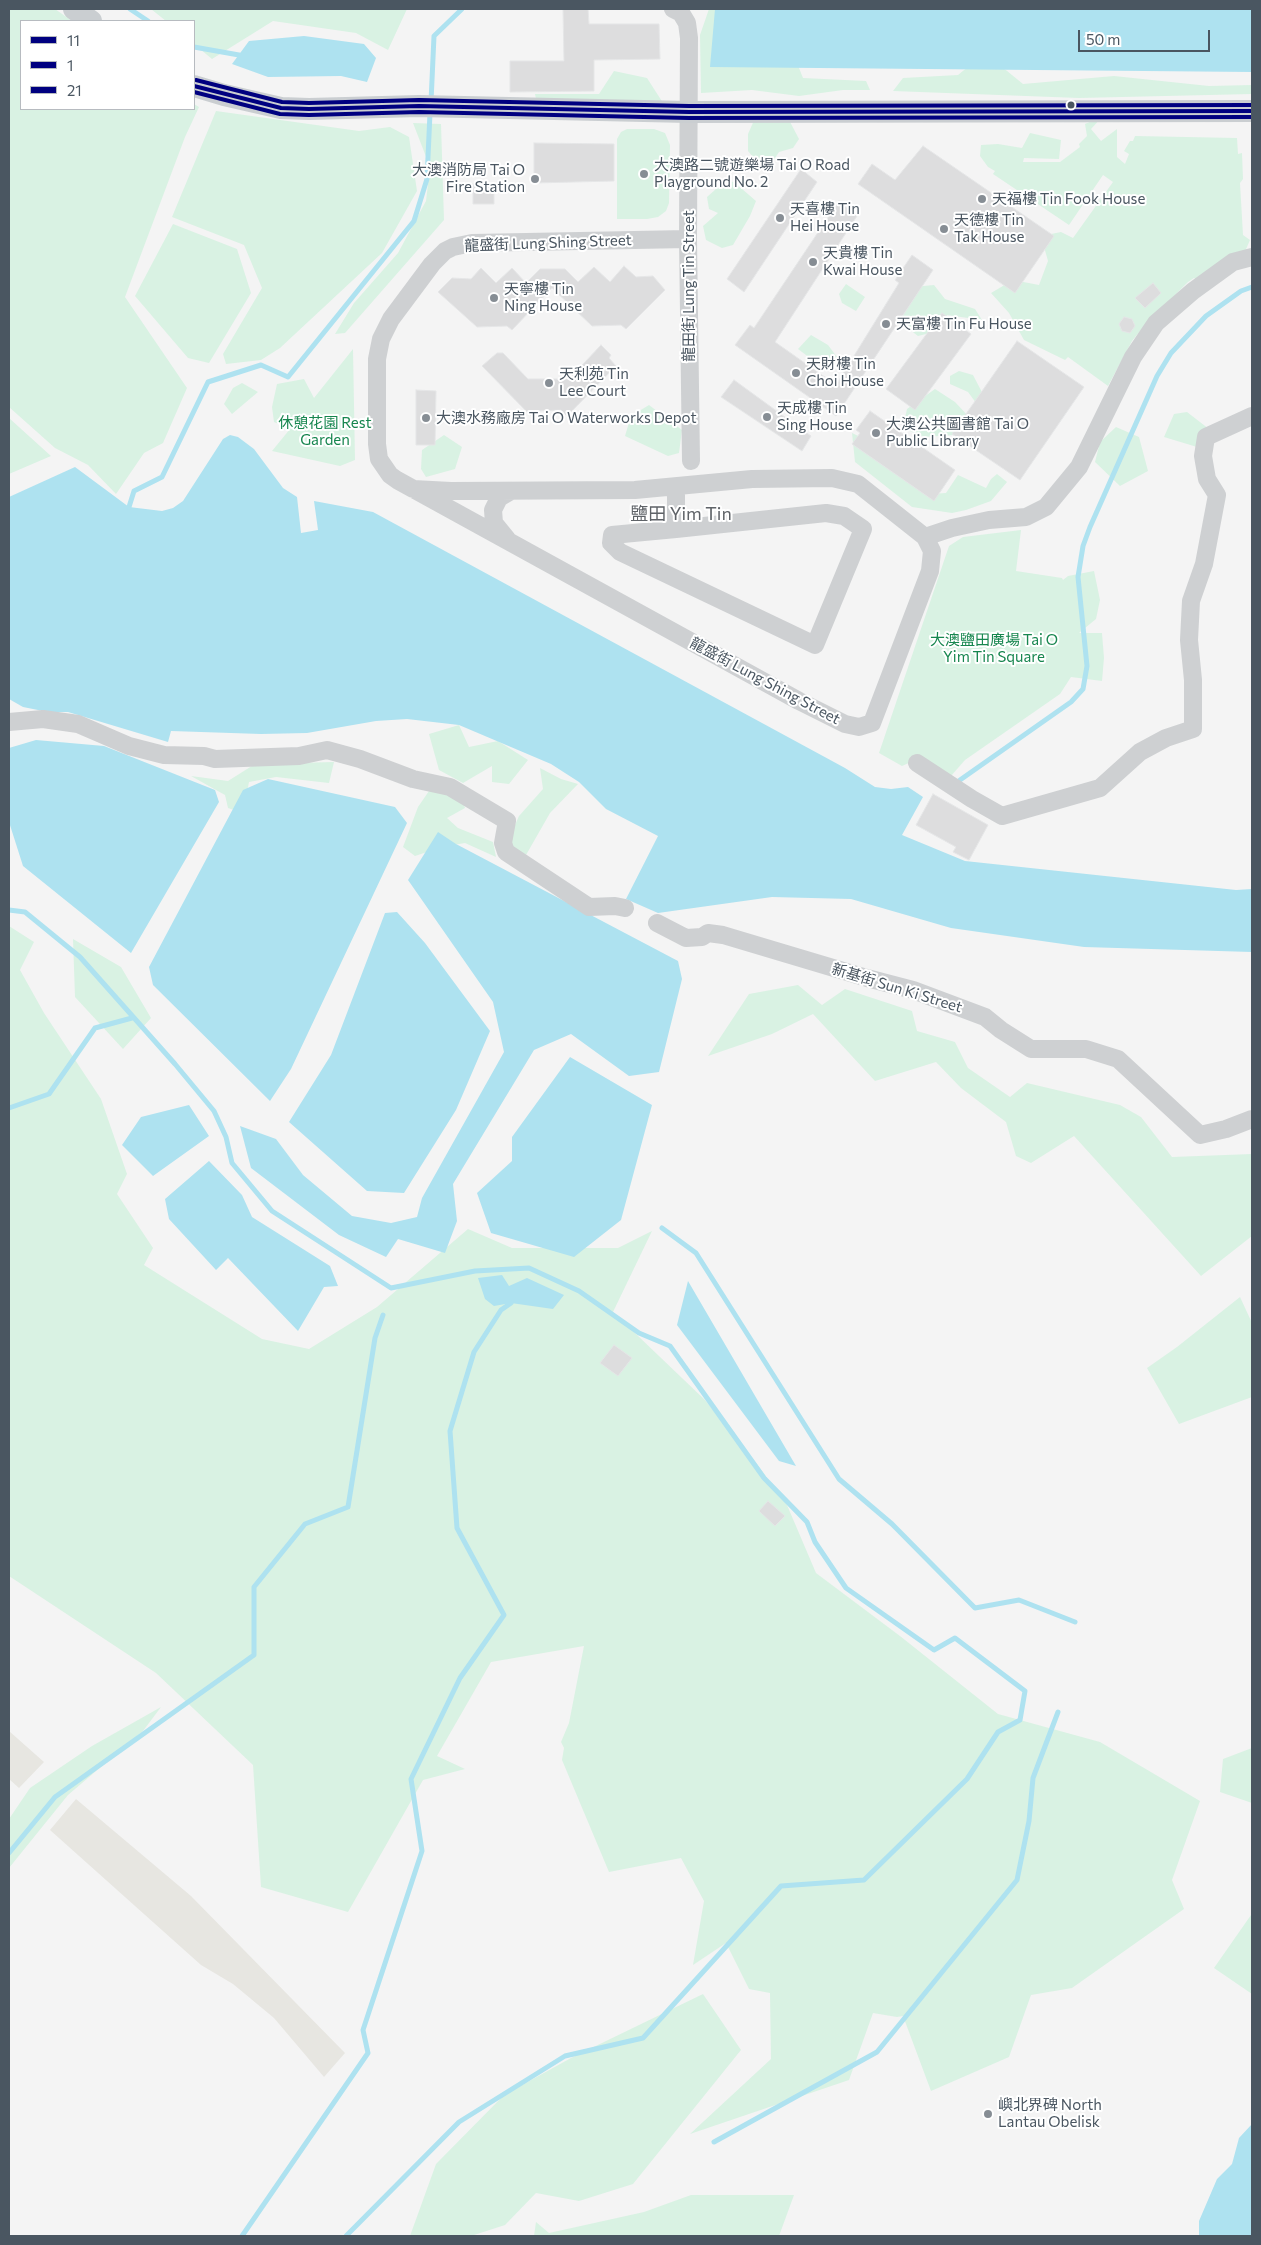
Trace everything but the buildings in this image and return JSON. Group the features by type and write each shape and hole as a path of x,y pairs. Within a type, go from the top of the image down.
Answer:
{"main road":[{"path":"74,9 90,20"},
{"path":"195,86 281,108 308,109 443,106 689,112 1252,111"}],"street":[{"name":"龍田街 Lung Tin Street","path":"673,9 681,13 687,23 689,38 688,240 691,461"},
{"name":"龍盛街 Lung Shing Street","path":"688,240 472,243 453,247 438,256 391,319 378,349 377,444 379,459 390,475 799,701 844,724 859,727 869,725 875,718 930,571 932,551 925,536"},
{"path":"413,489 511,491 676,488 752,479 842,479 858,484 925,536 980,522 1026,517 1046,507 1079,467 1133,357 1156,323 1193,290 1233,262 1252,257"},
{"path":"918,762 972,799 1002,816 1100,788 1140,752 1166,738 1193,729 1193,680 1189,640 1191,601 1204,564 1216,495 1207,479 1204,464 1203,456 1206,437 1252,416"},
{"path":"676,488 676,529"},
{"path":"511,491 504,494 495,503 493,516 498,529 511,543"},
{"path":"826,514 844,516 863,528 815,645 620,552 612,543 612,536 676,529 826,514"},
{"path":"9,722 44,719 78,724 129,746 164,755 204,756 215,760 299,756 327,750 360,759 413,779 450,787 507,821 504,843 506,852 589,906 625,908"},
{"name":"新基街 Sun Ki Street","path":"657,923 686,938 702,937 708,934 723,935 913,990 985,1017 1001,1030 1031,1049 1086,1049 1118,1059 1200,1134 1226,1129 1252,1118"}],"green space":[{"path":"9,9 55,9 71,20 20,20 20,110 195,110 195,105 199,107 185,137 125,297 187,388 163,443 144,453 116,494 88,465 55,448 9,407"},
{"path":"151,9 407,9 388,50 356,33 273,21 212,59 195,45 195,20 165,20"},
{"path":"709,9 726,9 795,58 803,78 866,81 870,90 843,90 799,96 752,90 701,93 700,35"},
{"path":"985,53 1023,84 1114,76 1209,86 1252,85 1252,94 1079,98 893,91 903,78 958,75"},
{"path":"614,71 647,78 665,106 537,104 535,94 599,94"},
{"path":"216,111 359,131 390,127 409,137 417,191 382,253 280,348 261,360 226,364 223,354 262,288 244,245 172,217"},
{"path":"756,116 788,118 799,139 793,148 779,152 771,164 758,163 748,151 748,134"},
{"path":"1103,116 1091,129 1101,141 1117,129 1117,157 1125,164 1129,154 1124,151 1135,136 1237,138 1238,154 1242,153 1243,179 1240,183 1243,235 1250,240 1243,256 1198,281 1194,278 1188,282 1145,325 1132,341 1108,386 1068,357 1065,360 1024,340 1009,313 991,293 1013,280 1039,285 1048,261 1041,236 1061,232 1073,238 1113,182 1103,175 1069,225 993,174 995,171 988,167 980,156 981,145 998,144 1022,148 1030,133 1061,140 1059,159 1024,158 1023,162 1060,162 1080,147 1079,144 1087,136 1085,124"},
{"path":"413,123 441,124 444,220 345,333 335,334 354,303 398,253 426,201 430,167"},
{"name":"大澳路二號遊樂場 Tai O Road Playground No. 2","path":"627,129 654,129 665,133 670,145 669,203 666,211 658,217 617,219 617,139 621,132"},
{"path":"725,181 734,182 756,201 750,216 733,245 722,248 706,240 703,226 718,213 709,209 707,197"},
{"path":"173,224 237,249 251,293 209,363 188,358 135,296"},
{"path":"846,284 865,297 856,311 842,303 839,294"},
{"path":"934,285 945,299 975,309 982,320 947,315 938,331 918,336 892,316 913,287"},
{"path":"811,335 828,345 837,357 822,367 798,349"},
{"name":"休憩花園 Rest Garden","path":"353,349 355,460 340,466 272,451 290,429 274,422 272,407 277,384 304,379 314,398"},
{"path":"959,371 973,375 985,398 979,407 968,392 950,384 950,376"},
{"path":"242,383 258,392 232,414 224,404 233,388"},
{"path":"935,389 955,402 970,418 953,435 924,437 903,428 907,409"},
{"path":"649,405 682,430 679,453 668,456 625,436 631,416"},
{"path":"1187,412 1209,429 1197,447 1164,437 1174,414"},
{"path":"9,418 51,456 9,474"},
{"path":"1116,427 1139,437 1148,471 1120,486 1095,462 1100,442"},
{"path":"852,433 869,441 931,494 946,493 958,475 986,488 991,479 997,474 1007,482 991,501 966,510 952,513 912,507 855,462"},
{"path":"444,435 462,447 455,469 426,477 421,469 422,450"},
{"name":"大澳鹽田廣場 Tai O Yim Tin Square","path":"1021,530 1016,571 1062,578 1063,580 1068,576 1094,571 1100,600 1096,619 1079,633 1102,633 1104,658 1102,681 1071,677 1060,694 965,760 951,776 920,758 902,766 879,753 949,546 963,537"},
{"path":"459,725 469,747 498,741 528,760 509,784 492,782 492,766 463,783 439,770 429,734"},
{"path":"334,762 329,783 276,777 249,782 243,813 228,808 225,795 191,776 228,781 255,764"},
{"path":"540,768 561,779 578,784 550,813 526,855 510,845 511,834 519,816 543,789"},
{"path":"457,785 465,808 447,818 458,828 493,842 496,857 465,843 442,847 415,856 403,847 418,807 429,791"},
{"path":"9,926 34,942 20,970 44,1013 101,1099 127,1174 117,1194 153,1248 144,1265 262,1339 309,1349 377,1307 468,1229 512,1248 618,1248 652,1231 613,1312 705,1400 754,1460 787,1505 816,1573 900,1636 998,1714 1100,1742 1200,1801 1172,1880 1184,1909 1072,1988 1031,1995 1009,2057 931,2091 903,2016 897,2017 873,2013 849,2080 690,2134 771,2059 770,1993 749,1989 726,1943 693,1965 704,1901 681,1858 609,1872 562,1760 564,1748 561,1742 569,1723 584,1646 491,1662 437,1756 465,1769 423,1780 348,1912 261,1887 253,1765 156,1673 9,1576"},
{"path":"73,939 121,967 151,1018 123,1049 75,997"},
{"path":"798,985 822,1005 845,989 912,1011 917,1031 955,1042 968,1068 1010,1097 1027,1083 1120,1105 1141,1117 1172,1157 1252,1154 1252,1236 1201,1276 1074,1136 1031,1163 1016,1156 1006,1122 961,1088 936,1062 875,1081 813,1014 772,1034 708,1056 749,994"},
{"path":"1240,1297 1252,1323 1252,1397 1179,1424 1147,1368 1177,1347"},
{"path":"161,1707 143,1731 68,1795 9,1868 9,1819 30,1788 92,1746"},
{"path":"1252,1748 1252,1803 1220,1792 1223,1759"},
{"path":"1252,1915 1252,1994 1214,1968"},
{"path":"703,1994 741,2050 633,2184 579,2201 536,2193 505,2225 471,2236 410,2236 436,2164 504,2095 571,2058"},
{"path":"691,2195 794,2195 779,2236 534,2236 536,2222 549,2233 644,2212"}],"sand":[{"path":"9,1731 44,1762 19,1788 9,1779"},
{"path":"76,1799 191,1896 345,2053 324,2077 274,2018 233,1984 201,1965 50,1830"}],"water":[{"path":"715,9 1252,9 1252,72 710,67"},
{"path":"304,36 364,44 376,58 367,82 341,76 268,77 232,64 249,41"},
{"path":"230,435 238,437 254,449 283,488 297,497 301,533 318,530 314,501 373,512 845,768 875,787 891,789 908,787 923,797 902,835 965,861 1236,890 1252,889 1252,952 1084,947 951,928 851,899 772,897 658,913 626,899 658,836 606,809 579,782 551,764 459,725 407,719 376,721 307,733 261,734 171,731 168,742 68,712 48,712 23,707 9,699 9,497 75,467 129,507 162,511 173,508 183,501 223,439"},
{"path":"36,740 104,746 215,790 219,802 131,953 23,866 9,822 9,748"},
{"path":"268,779 395,807 407,823 291,1069 270,1101 153,985 149,967 243,790"},
{"path":"438,832 456,844 678,961 682,979 659,1072 629,1076 571,1034 534,1050 453,1184 457,1221 445,1253 398,1239 386,1257 339,1235 251,1168 240,1126 276,1139 303,1175 352,1216 391,1223 417,1217 422,1198 504,1052 493,1002 408,880"},
{"path":"397,912 425,943 490,1031 456,1110 404,1193 367,1191 289,1122 331,1055 385,913"},
{"path":"570,1057 652,1105 621,1220 574,1257 491,1233 477,1193 512,1161 512,1137"},
{"path":"189,1105 209,1136 153,1176 122,1145 141,1117"},
{"path":"209,1161 242,1195 252,1217 330,1266 338,1286 324,1287 298,1331 228,1258 216,1270 169,1219 165,1199"},
{"path":"502,1275 509,1286 527,1278 564,1295 553,1309 511,1303 494,1306 485,1299 478,1278"},
{"path":"688,1281 796,1466 779,1461 677,1325"},
{"path":"1252,2124 1252,2236 1199,2236 1199,2221 1217,2179 1232,2164 1239,2138"}],"waterway":[{"path":"130,9 146,20"},
{"path":"431,102 434,36 462,9"},
{"path":"195,47 239,55"},
{"path":"129,507 134,491 162,477 208,382 261,365 288,377 414,221 427,179 430,113"},
{"path":"960,780 1071,702 1083,689 1087,666 1078,577 1083,546 1090,527 1157,376 1171,353 1206,316 1241,291 1252,287"},
{"path":"9,910 25,912 80,957 175,1064 214,1111 226,1137 232,1163 272,1211 391,1288 475,1271 529,1268 579,1291 639,1333 670,1346 764,1478 807,1522 815,1542 846,1588 934,1650 955,1638 1025,1691 1020,1720 998,1732 967,1779 864,1880 781,1886 643,2038 565,2056 459,2122 346,2236"},
{"path":"9,1108 49,1094 95,1028 132,1018"},
{"path":"662,1228 696,1253 839,1479 892,1524 975,1608 1019,1600 1075,1622"},
{"path":"242,2236 368,2053 363,2030 422,1851 411,1779 460,1678 504,1615 457,1528 450,1431 474,1352 501,1310 511,1303"},
{"path":"9,1853 55,1797 254,1655 254,1587 305,1524 348,1507 375,1338 383,1315"},
{"path":"714,2142 877,2052 1017,1880 1029,1821 1033,1778 1058,1712"}],"transit line":[{"name":"21","path":"196,80 282,102 309,103 419,100 689,106 1252,105"},
{"name":"11","path":"195,86 281,108 309,109 419,106 689,112 1252,111"},
{"name":"1","path":"195,92 280,114 309,115 419,112 689,118 1252,117"}],"place":[{"name":"大澳路二號遊樂場 Tai O Road Playground No. 2","path":"644,174"},
{"name":"大澳消防局 Tai O Fire Station","path":"535,179"},
{"name":"天福樓 Tin Fook House","path":"982,199"},
{"name":"天喜樓 Tin Hei House","path":"780,218"},
{"name":"天德樓 Tin Tak House","path":"944,229"},
{"name":"天貴樓 Tin Kwai House","path":"813,262"},
{"name":"天寧樓 Tin Ning House","path":"494,298"},
{"name":"天富樓 Tin Fu House","path":"886,324"},
{"name":"天財樓 Tin Choi House","path":"796,373"},
{"name":"天利苑 Tin Lee Court","path":"549,383"},
{"name":"天成樓 Tin Sing House","path":"767,417"},
{"name":"大澳水務廠房 Tai O Waterworks Depot","path":"426,418"},
{"name":"大澳公共圖書館 Tai O Public Library","path":"876,433"},
{"name":"嶼北界碑 North Lantau Obelisk","path":"988,2114"}],"district":[{"name":"鹽田 Yim Tin","path":"681,514"}]}
